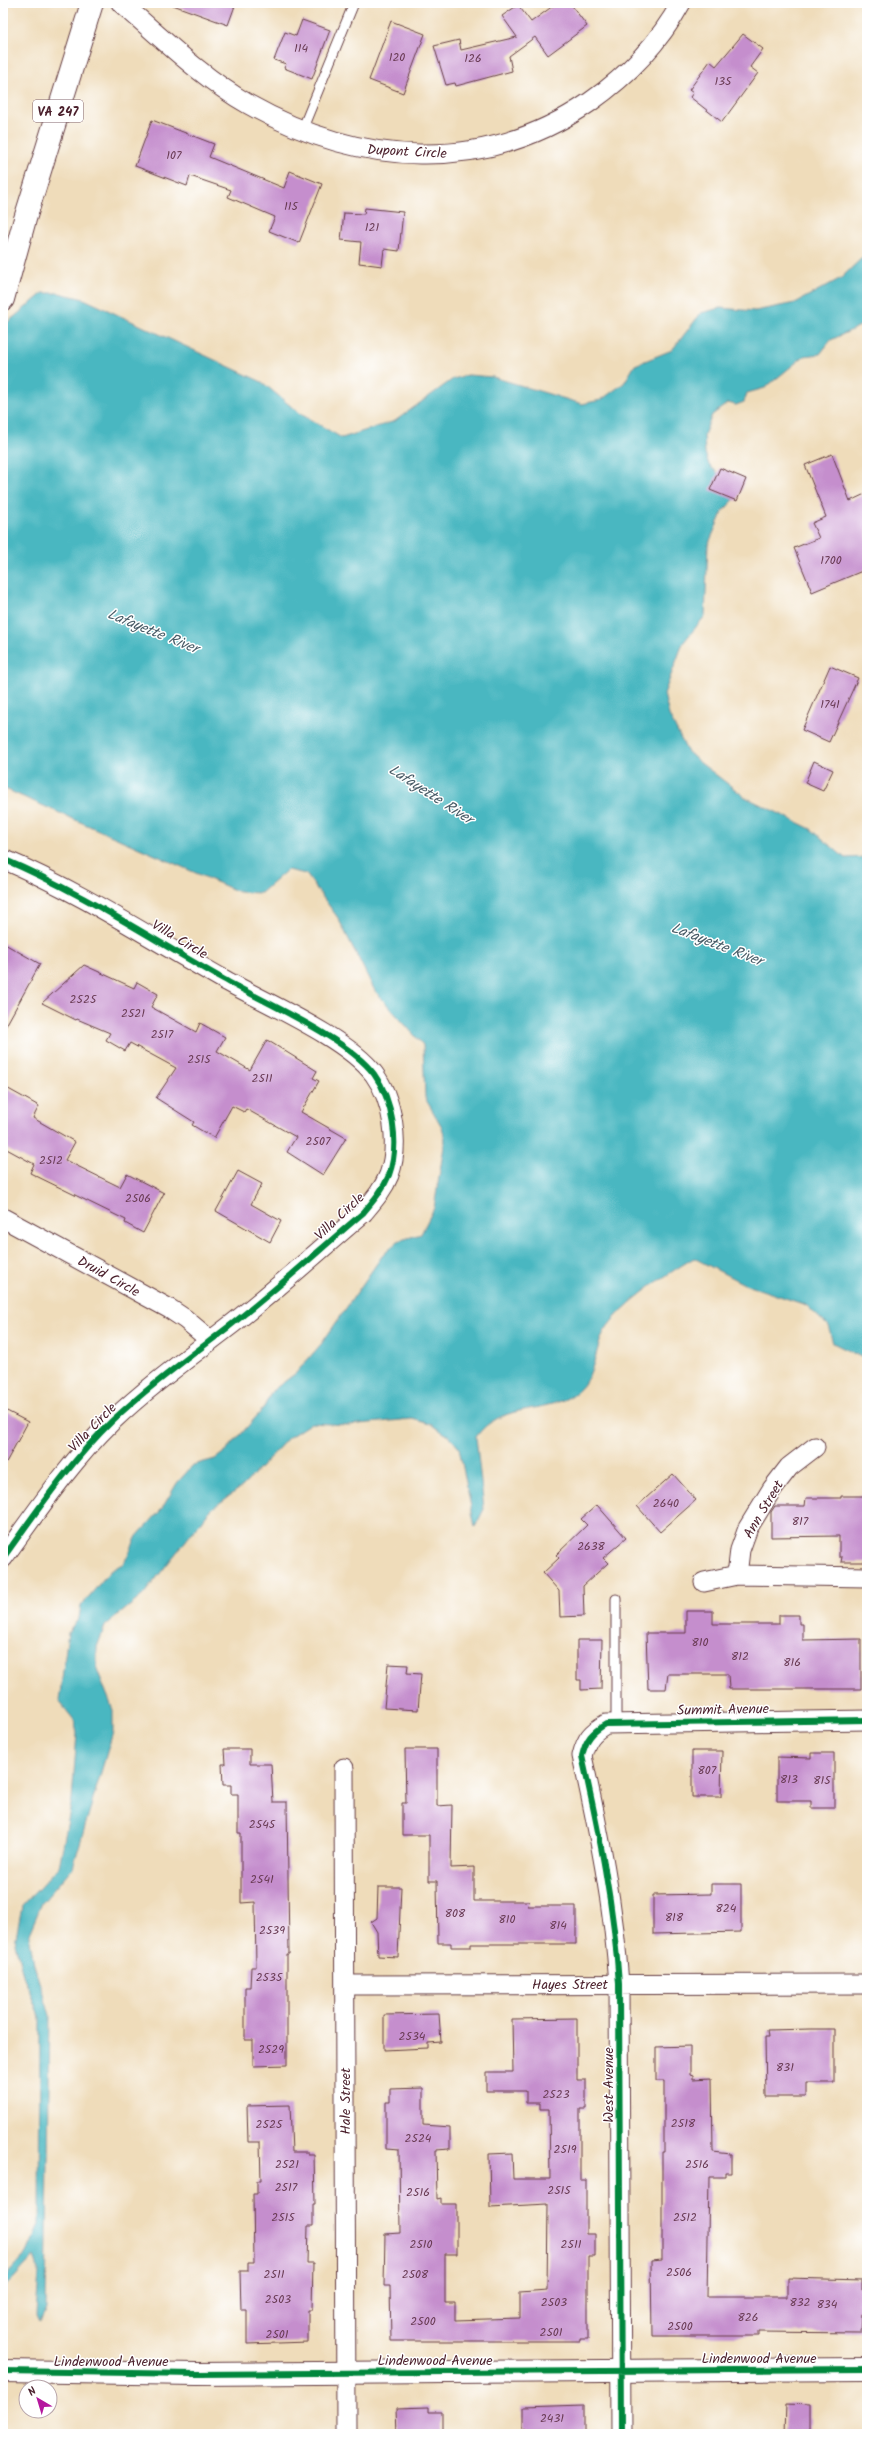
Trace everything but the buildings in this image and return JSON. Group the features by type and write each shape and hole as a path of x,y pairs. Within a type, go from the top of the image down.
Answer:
{"street":[{"name":"VA 247","path":"3,299 24,219 92,3"},
{"name":"Dupont Circle","path":"121,3 208,77 248,104 302,130 355,148 380,152 421,155 455,154 496,147 549,126 574,114 608,90 645,55 671,22 681,3"},
{"name":"Villa Circle","path":"3,859 119,917 222,979 326,1035 362,1061 374,1075 384,1092 392,1122 394,1154 389,1176 378,1195 363,1213 312,1257 210,1340 170,1370 113,1421 86,1448 45,1499 3,1558"},
{"name":"Druid Circle","path":"3,1218 170,1309 185,1319 210,1340"},
{"name":"Ann Street","path":"737,1574 740,1550 748,1528 772,1489 789,1467 816,1447"},
{"path":"704,1582 737,1574 867,1577"},
{"name":"Summit Avenue","path":"586,1741 592,1732 606,1724 616,1723 867,1720"},
{"name":"West Avenue","path":"586,1741 582,1756 606,1867 616,1936 619,1984 621,2434"},
{"name":"Hale Street","path":"344,1768 346,2434"},
{"name":"Hayes Street","path":"345,1985 867,1984"},
{"name":"Lindenwood Avenue","path":"3,2371 188,2374 867,2369"}],"lane":[{"path":"302,130 354,3"},
{"path":"616,1599 616,1723"}],"water":[{"name":"Lafayette River","path":"867,253 867,318 860,326 831,340 820,354 804,356 765,388 747,393 744,402 736,405 728,403 712,415 704,435 705,453 709,465 723,478 734,500 723,511 708,545 705,616 683,643 664,694 669,715 687,751 698,761 745,797 811,829 845,858 867,857 867,1360 833,1343 828,1326 806,1305 744,1284 694,1258 643,1292 608,1326 602,1336 587,1379 578,1391 566,1399 553,1404 512,1413 499,1418 487,1425 476,1437 484,1509 475,1527 459,1448 449,1436 430,1424 412,1419 348,1425 311,1423 288,1438 243,1486 210,1510 143,1595 105,1626 97,1647 97,1669 113,1710 113,1732 73,1867 42,1903 29,1934 34,1965 50,2015 46,2309 40,2322 36,2314 39,2273 33,2257 3,2290 3,2279 27,2253 39,2225 40,2018 23,1975 15,1943 22,1906 59,1867 72,1799 77,1733 74,1720 59,1701 68,1633 79,1618 81,1606 110,1571 124,1563 137,1536 161,1510 177,1483 193,1465 215,1459 227,1450 263,1409 272,1391 296,1373 322,1343 382,1256 398,1241 421,1234 434,1208 445,1140 442,1127 425,1098 423,1045 375,991 338,918 306,874 287,870 261,893 239,892 3,788 3,326 43,293 59,293 84,299 262,382 299,413 342,438 395,421 453,379 468,375 493,377 582,404 601,400 624,383 635,365 672,350 701,313 720,308 755,311 795,303 841,278"}],"cycle path":[{"path":"3,859 88,901 223,979 304,1022 344,1047 361,1060 374,1074 381,1085 390,1109 394,1137 392,1163 387,1180 374,1200 363,1213 262,1300 154,1385 112,1421 68,1470 3,1558"},
{"path":"621,2434 619,1984 610,1898 600,1841 582,1756 584,1750 590,1737 606,1724 867,1720"},
{"path":"3,2371 196,2374 867,2369"}]}
